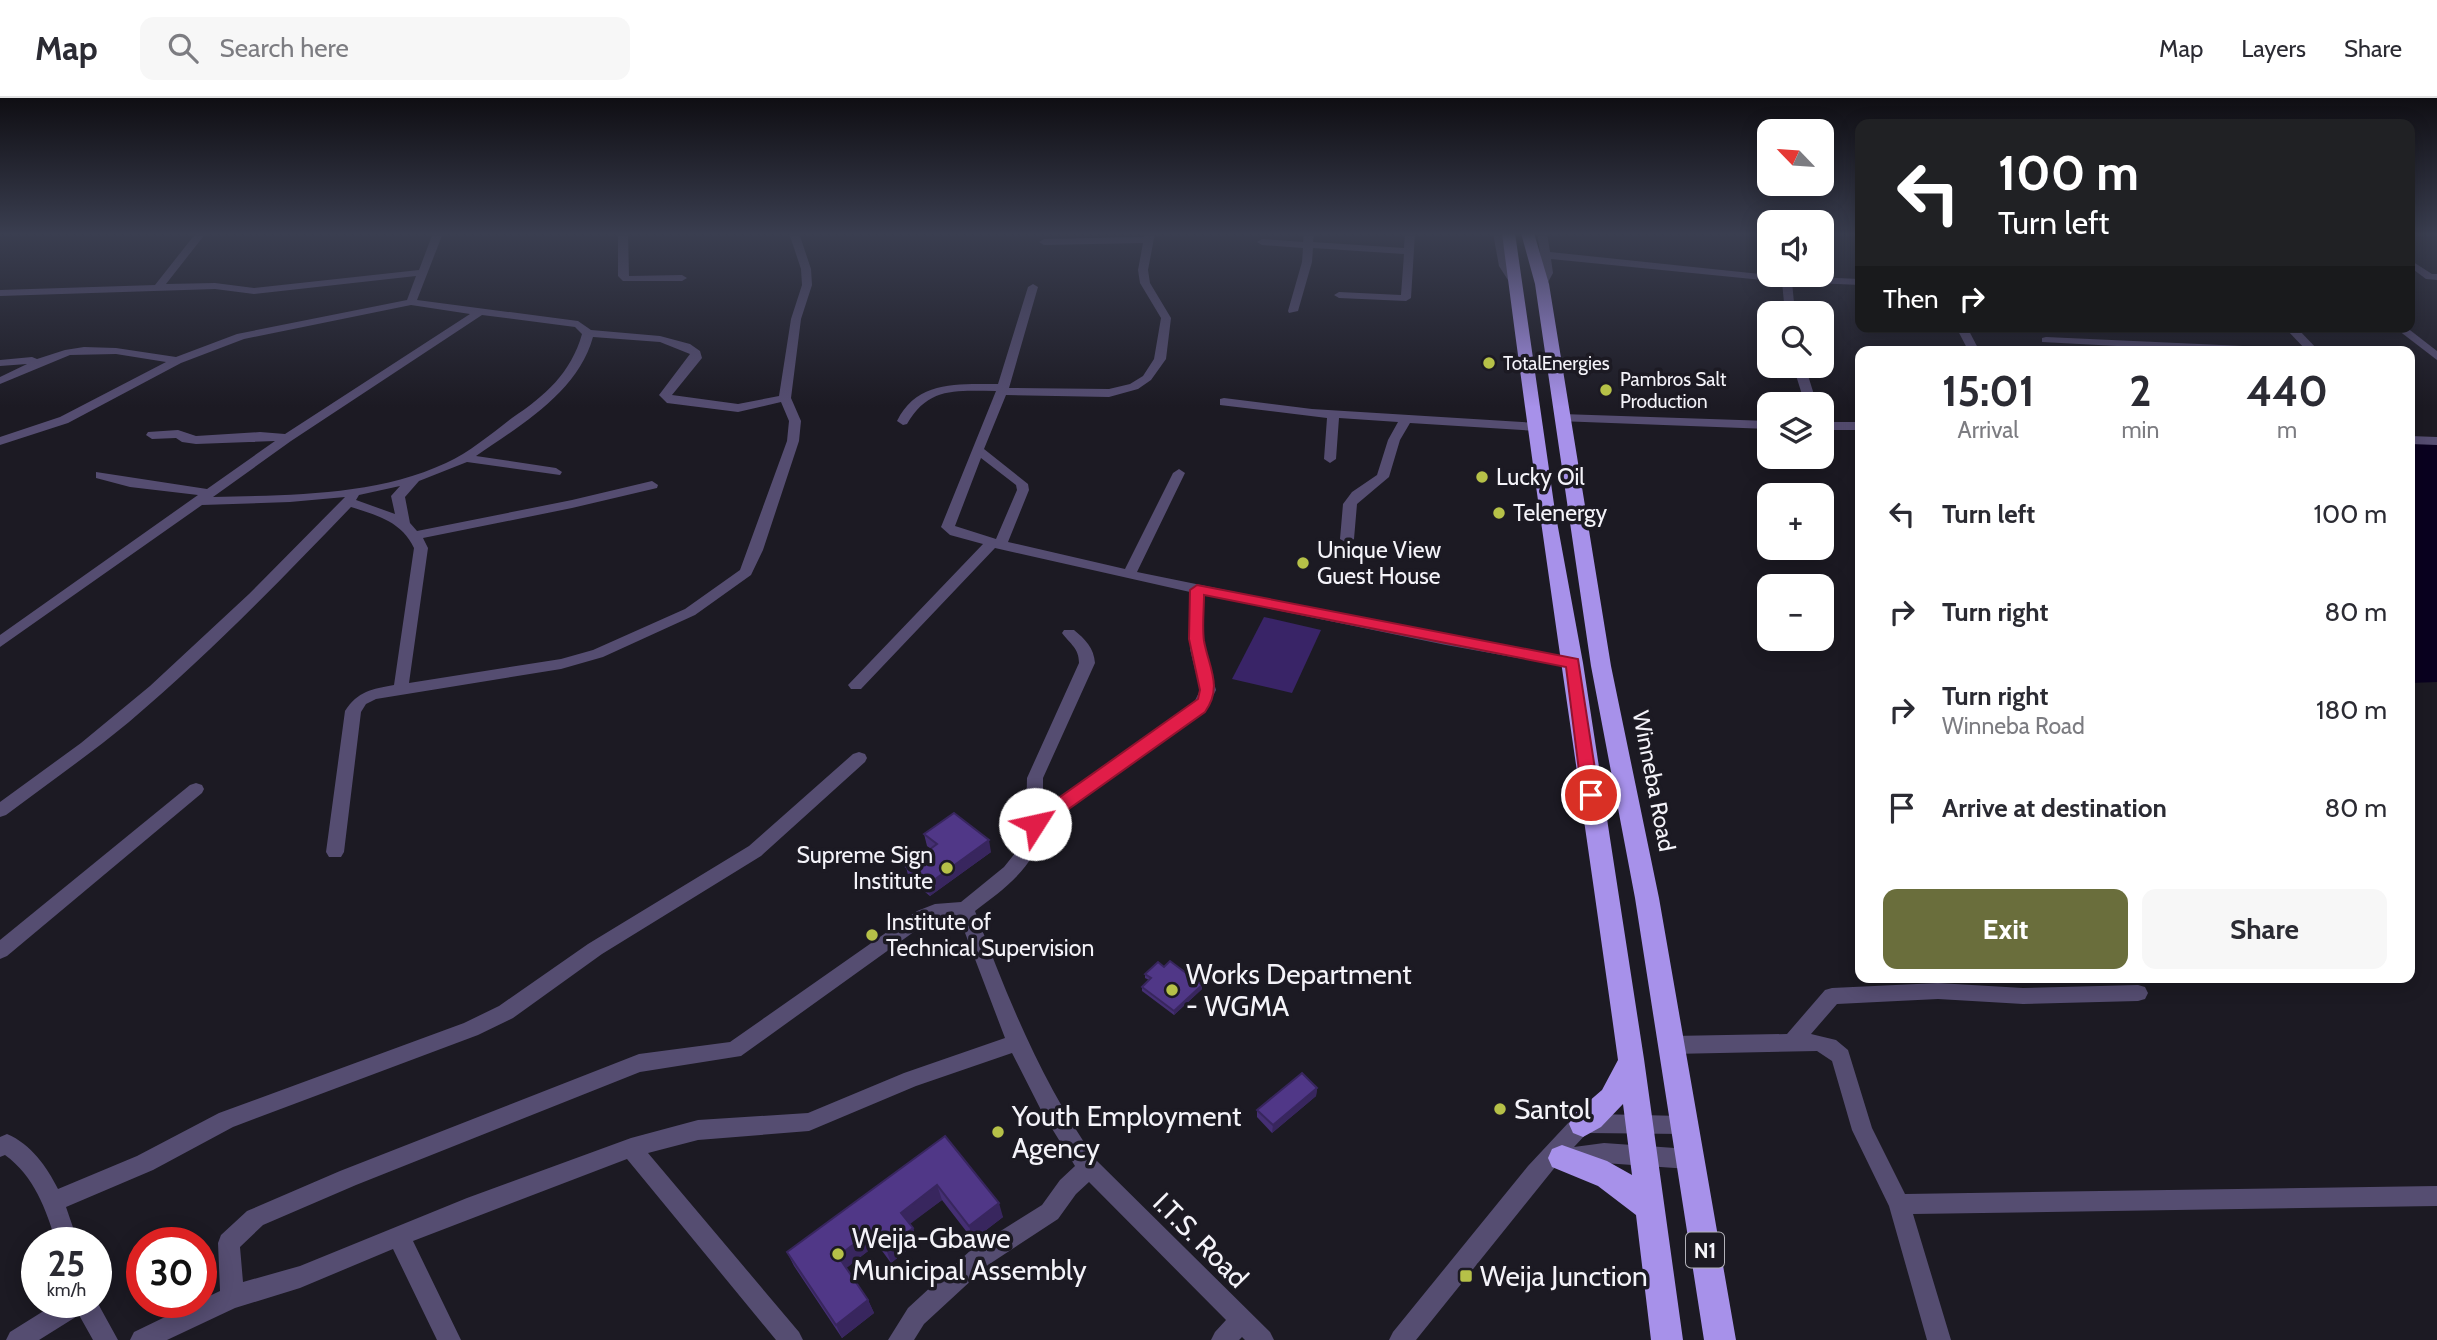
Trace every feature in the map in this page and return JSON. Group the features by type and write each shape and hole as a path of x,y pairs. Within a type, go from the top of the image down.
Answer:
{"highway":[{"name":"N1","path":"1518,291 1546,512 1573,663 1667,1340"},
{"name":"Winneba Road","path":"1543,291 1604,679 1647,898 1720,1340"},
{"path":"1546,512 1565,514 1577,509"},
{"path":"1583,1124 1600,1113 1614,1099 1630,1059"},
{"path":"1554,1160 1599,1170 1648,1206"}],"street":[{"path":"0,293 64,291"},
{"path":"411,302 416,291"},
{"path":"335,852 354,711 361,700 372,694 401,688 561,664 598,654 690,612 746,572 757,551 793,441 796,421 785,398 796,319 805,291"},
{"path":"1032,291 1003,390 950,517 948,527 955,532 996,545 1197,590 1573,663"},
{"path":"902,421 910,406 925,395 953,390 1108,393 1134,387 1147,378 1160,359 1166,318 1150,291"},
{"path":"1293,311 1297,291"},
{"path":"1339,295 1406,298 1406,291"},
{"path":"0,441 64,421 177,361 241,336 411,302 578,324 587,329 584,355 565,381 534,409 464,458 442,470 352,497 270,499 204,497 102,475"},
{"path":"0,642 287,439 480,312"},
{"path":"588,333 660,340 691,348 696,353 696,358 665,395 671,400 738,408 785,398"},
{"path":"2041,333 2050,346"},
{"path":"2295,333 2309,346"},
{"path":"2407,333 2437,357"},
{"path":"2046,340 2177,346"},
{"path":"0,363 103,349 177,361"},
{"path":"0,381 56,356"},
{"path":"1224,402 1333,414 1537,427"},
{"path":"1330,459 1333,414"},
{"path":"1562,418 1757,425"},
{"path":"1347,539 1350,504 1357,495 1383,477 1394,440 1406,419"},
{"path":"1834,426 1855,426"},
{"path":"152,435 178,434 186,439 196,440 260,436 287,439"},
{"path":"2415,440 2437,441"},
{"path":"856,685 996,545 1023,490 1022,484 978,450"},
{"path":"464,458 556,472"},
{"path":"1129,575 1179,472"},
{"path":"403,523 398,496 415,478"},
{"path":"416,535 652,485"},
{"path":"352,497 403,523 416,535 421,548 401,688"},
{"path":"0,810 87,747 140,702 258,596 352,497"},
{"path":"1035,824 1199,708 1208,690 1196,639 1197,590"},
{"path":"232,1297 229,1243 255,1218 348,1178 639,1063 734,1050 923,916 935,911 965,909 1017,866 1026,853 1035,824 1035,778 1087,663 1088,654 1085,647 1069,633"},
{"path":"55,1201 145,1163 226,1120 471,1029 506,1012 547,986 595,949 754,852 859,758"},
{"path":"0,951 197,789"},
{"name":"I.T.S. Road","path":"965,909 1016,1043 1058,1125 1089,1168 1262,1340"},
{"path":"1792,1042 1832,996 1938,991 2023,996 2138,993"},
{"path":"1672,1045 1817,1042 1829,1045 1841,1056 1862,1130 1899,1204 1939,1340"},
{"path":"142,1340 232,1297 300,1277 467,1208 631,1148 698,1130 809,1122 911,1079 1016,1043"},
{"path":"1401,1340 1583,1124 1683,1125"},
{"path":"0,1147 7,1144 22,1153 55,1201 63,1227"},
{"path":"631,1148 791,1340"},
{"path":"1554,1160 1593,1154 1689,1159"},
{"path":"900,1340 916,1316 980,1257 1049,1212 1068,1187 1089,1168"},
{"path":"1899,1204 2437,1196"},
{"path":"399,1237 449,1340"},
{"path":"18,1340 53,1318"},
{"path":"94,1318 106,1340"},
{"path":"1223,1340 1242,1321"}],"shaded area":[{"path":"2415,442 2437,442 2437,682 2415,683"},
{"path":"1264,617 1321,630 1292,693 1232,679"}],"building":[{"path":"954,813 989,840 927,885 906,867 937,844 924,834"},
{"name":"Works Department - WGMA","path":"1170,961 1202,985 1174,1011 1142,987 1151,978 1145,974 1158,962 1164,967"},
{"path":"1302,1073 1317,1088 1273,1125 1257,1110"},
{"name":"Weija-Gbawe Municipal Assembly","path":"945,1136 999,1203 969,1226 937,1185 901,1213 913,1228 886,1249 872,1231 838,1256 868,1300 836,1325 787,1252"}],"place":[{"name":"TotalEnergies","path":"1489,363"},
{"name":"Pambros Salt Production","path":"1606,390"},
{"name":"Lucky Oil","path":"1482,477"},
{"name":"Telenergy","path":"1499,513"},
{"name":"Unique View Guest House","path":"1303,563"},
{"name":"Supreme Sign Institute","path":"947,868"},
{"name":"Institute of Technical Supervision","path":"872,935"},
{"name":"Works Department - WGMA","path":"1172,990"},
{"name":"Santol","path":"1500,1109"},
{"name":"Youth Employment Agency","path":"998,1132"},
{"name":"Weija-Gbawe Municipal Assembly","path":"838,1254"},
{"name":"Weija Junction","path":"1466,1276"}],"route":[{"path":"1035,824 1199,708 1208,690 1197,649 1197,590 1573,663 1591,795"}]}
